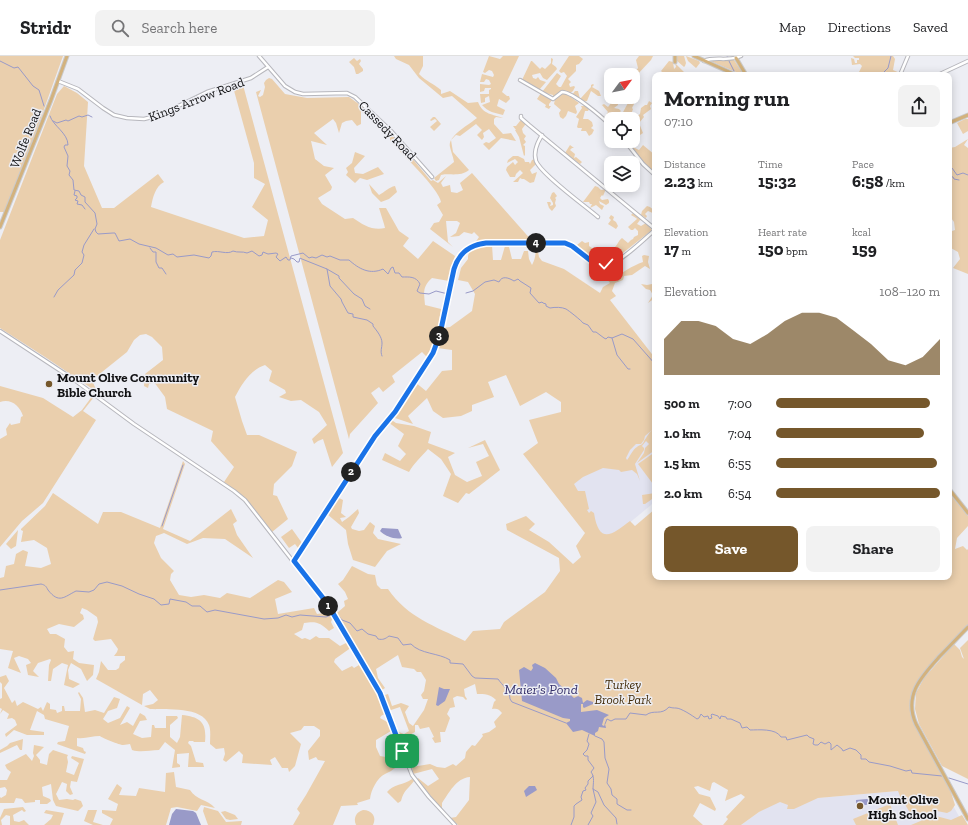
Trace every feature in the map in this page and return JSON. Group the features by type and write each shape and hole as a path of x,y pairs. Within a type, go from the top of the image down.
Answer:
{"main road":[{"name":"Wolfe Road","path":"0,228 67,56"},
{"path":"674,56 675,62"},
{"path":"694,56 729,72"},
{"path":"736,58 744,72"},
{"path":"952,122 968,115"},
{"path":"952,492 968,512"},
{"path":"968,627 919,681 914,693 912,706 916,724 968,819"}],"street":[{"name":"Cassedy Road","path":"259,56 285,86 295,92 303,94 347,93 355,97 392,132 432,177"},
{"path":"704,61 711,57 726,59 742,56"},
{"path":"901,72 908,56"},
{"path":"944,72 968,61"},
{"name":"Kings Arrow Road","path":"58,81 78,89 114,115 127,118 144,119 160,115 207,92 251,78 268,67"},
{"path":"520,80 553,99 562,92 568,93 604,119"},
{"path":"521,116 521,118 652,227"},
{"path":"542,135 535,152 536,161 540,168 598,217"},
{"path":"630,148 643,164 652,172"},
{"path":"294,561 370,443 395,412 433,353 440,334 454,269 463,252 473,246 486,243 565,243 572,246 590,260 602,264 609,264 616,262 652,232"},
{"path":"0,331 68,376 134,424 241,496 294,561 332,612 380,693 412,775 433,802 455,825"}],"shaded area":[{"path":"652,423 652,504 611,538 601,537 572,485"},
{"name":"Mount Olive High School","path":"943,787 962,822 950,825 741,825 776,800 784,801"}],"green space":[{"path":"0,56 63,56 33,140 4,212 0,212"},
{"path":"394,56 423,56 423,66 419,74 422,77 441,90 441,94 450,91 468,103 478,102 485,112 503,118 496,117 494,119 494,124 503,134 511,133 516,141 501,138 489,150 483,144 486,142 489,143 496,138 489,129 483,133 484,137 482,140 477,135 482,130 476,124 460,136 456,135 452,139 455,135 477,118 452,96 443,98 419,78 409,65 396,59"},
{"path":"489,56 500,59 503,56 519,56 502,92 509,96 510,99 506,103 499,99 497,106 505,110 503,115 489,111 482,105 490,102 489,96 485,98 485,102 481,103 480,94 489,94 489,90 491,89 485,88 484,91 480,92 480,84 491,84 489,80 486,79 484,82 480,82 482,74 493,77 494,75 492,71 489,70 485,73 483,72"},
{"path":"569,56 579,56 583,59 576,65 576,71 568,79 571,82 569,84 570,87 575,87 573,91 570,93 563,91 553,98 553,95 542,92 557,73 561,76 556,84 561,87 567,76 564,72 561,73 559,71"},
{"path":"639,56 653,56 640,72 640,68 638,68 636,60"},
{"path":"676,56 684,56 686,63 684,67 676,60"},
{"path":"686,56 699,61 700,63 696,68 688,61"},
{"path":"853,56 893,56 895,59 893,70 898,72 859,72 862,66 860,64 852,65 851,58 854,59 855,63 859,60 859,58 855,58"},
{"path":"354,58 357,61 360,59 361,61 359,64 363,69 363,71 358,74 356,74 354,67 349,62"},
{"path":"551,58 553,59 552,64 557,69 547,80 543,78 540,73 532,75 533,78 536,79 538,77 540,80 546,82 539,90 522,80 531,61 540,69 542,67 545,69 551,63"},
{"path":"708,60 734,60 742,72 736,72"},
{"path":"669,61 673,62 674,69 676,67 675,63 684,72 662,72 661,71"},
{"path":"269,78 272,79 285,94 307,98 349,97 363,107 391,133 431,181 433,180 438,183 446,176 441,183 443,187 450,185 451,192 457,193 463,190 460,183 472,173 533,242 492,241 475,243 479,237 474,232 472,234 464,232 459,236 450,237 456,233 460,223 457,221 446,221 448,242 453,247 430,229 434,223 439,222 443,215 437,205 441,202 439,196 420,172 393,144 390,140 390,134 361,111 361,124 357,126 352,120 346,121 342,123 339,133 333,119 314,133 327,145 311,141 315,159 324,166 334,168 325,175 332,187 331,190 318,198 322,204 345,219 353,218 364,225 376,229 385,228 379,208 386,208 399,231 409,238 403,246 418,259 433,241 455,256 449,281 432,278 425,287 425,305 441,309 437,334 427,357 422,352 392,376 395,382 383,392 379,387 371,393 378,403 350,434 349,439 256,92 261,90 258,96 260,97 263,95 265,87 264,83"},
{"path":"593,84 594,85 592,87 599,91 601,96 598,96 591,91 587,101 583,102 572,95 575,91 578,91 580,99"},
{"path":"243,85 343,453 332,467 323,439 314,444 312,439 327,425 319,412 301,400 291,401 279,397 286,393 285,390 269,381 272,371 265,365 255,370 247,378 235,397 247,435 259,435 297,452 292,466 274,484 273,495 277,496 288,519 272,532 245,499 224,482 234,467 211,441 213,431 167,409 165,397 154,382 149,384 148,388 144,386 145,374 163,360 162,347 152,337 146,334 140,335 134,340 127,352 92,380 97,392 0,328 0,240 57,94 64,86 77,93 88,102 84,166 102,208 114,208 158,174 164,182 156,189 151,207 244,238 264,236 268,220 252,207 265,184 254,178 254,163 233,87"},
{"path":"541,93 553,99 549,104 549,106 551,106 549,109 537,99"},
{"path":"564,93 579,103 575,106 577,112 576,114 568,111 563,119 560,117 559,113 561,110 554,104 555,99"},
{"path":"649,101 652,103 650,106 651,109 643,115 644,117 640,122 641,108 647,105"},
{"path":"604,104 608,107 610,104 618,104 614,108 621,111 608,112 602,105"},
{"path":"627,104 634,104 632,112 623,112"},
{"path":"581,106 585,106 589,109 588,111 585,111 583,119 588,119 592,122 593,126 591,128 594,130 589,136 586,131 581,131 582,128 577,127 579,119 576,117 582,108"},
{"path":"435,117 441,124 434,131 430,127 437,121 435,119 431,121 430,120"},
{"path":"968,119 968,131 963,134 957,123"},
{"path":"522,120 527,124 522,129 526,136 524,139 526,142 523,145 525,146 524,156 519,137 513,126 516,126"},
{"path":"640,126 643,133 640,135"},
{"path":"968,139 964,145 968,148 968,274 953,268 960,259 958,252 952,249 952,231 955,230 952,219 952,148"},
{"path":"451,141 453,152 469,170 459,174 441,175 439,180 436,181 434,178 454,162 450,147"},
{"path":"570,145 574,148 570,150 575,154 574,158 576,157 582,162 580,164 565,153"},
{"path":"643,145 652,152 652,170 632,149 635,148 639,150"},
{"path":"355,152 365,156 354,168 355,173 363,174 378,167 384,174 367,180 360,178 355,183 346,175 348,172 346,168 352,163"},
{"path":"513,156 518,156 530,164 532,160 535,159 536,164 530,170 532,174 537,172 534,182 530,183 520,178 518,182 513,182 523,173 520,170 515,177 510,177 506,170 507,167 513,162 515,165 518,162 515,159 507,163"},
{"path":"369,184 379,195 395,186 397,192 389,199 381,202 372,193"},
{"path":"595,186 601,190 604,189 603,196 602,195 600,198 602,200 608,199 609,203 606,205 599,201 600,204 604,206 602,210 596,205 590,208 592,204 589,202 583,202"},
{"path":"554,192 557,196 555,198 556,206 552,211 547,202 551,203 550,206 553,205 550,198"},
{"path":"647,206 652,209 652,213 648,211 645,214 647,216 646,218 641,215 642,211"},
{"path":"633,213 643,221 640,220 637,224 641,226 646,223 652,230 614,260 609,262 592,258 577,245 582,241 585,243 589,242 589,246 592,248 608,251 614,248 622,238 628,243 638,235 638,231 635,228 631,230 628,227 637,219 631,215"},
{"path":"611,215 614,217 613,220 618,226 616,229 608,224 611,220 609,218"},
{"name":"Turkey Brook Park","path":"492,245 493,260 501,260 505,246 509,247 512,259 521,259 524,251 528,251 529,259 532,265 537,246 539,257 542,261 564,269 600,293 603,287 610,283 606,278 609,276 614,280 620,274 643,262 642,256 649,256 648,262 650,269 645,266 632,275 624,276 623,280 615,283 612,291 616,296 610,300 652,354 652,430 652,452 637,463 644,453 645,448 649,444 646,441 642,446 644,450 635,464 640,481 637,474 632,470 621,472 619,470 603,468 583,477 574,484 578,491 585,491 589,509 587,510 589,513 591,511 594,513 599,530 603,533 612,533 630,521 635,526 652,512 652,580 952,580 952,497 968,516 968,526 957,538 955,549 963,546 967,550 968,549 968,625 922,675 914,687 910,711 914,724 949,786 955,805 951,811 947,813 937,811 913,818 898,791 818,798 794,809 787,809 788,805 780,802 759,812 741,825 723,825 728,819 726,817 745,797 741,794 725,801 728,790 714,782 712,783 710,791 698,786 694,787 699,794 710,797 716,809 715,811 700,803 693,816 703,825 458,825 450,818 456,817 469,800 470,777 461,780 453,787 442,803 442,810 417,779 418,778 428,786 439,779 432,769 413,774 412,767 430,764 445,768 453,764 456,766 465,758 466,752 472,745 475,746 483,736 482,734 489,732 496,727 494,722 502,713 498,709 492,709 496,700 494,698 487,695 477,694 475,684 464,689 466,700 463,697 457,696 453,698 455,707 450,708 447,714 450,718 445,732 440,732 441,742 435,743 429,727 420,729 418,725 415,725 415,732 406,737 407,741 402,742 398,734 399,732 404,734 409,731 400,707 388,711 385,695 388,694 392,706 401,703 409,706 405,712 409,723 413,726 424,710 428,699 423,699 421,695 424,691 426,680 421,672 402,667 398,655 376,669 378,678 385,688 382,690 343,627 337,613 345,606 344,601 348,599 345,592 338,584 343,580 352,566 368,574 375,575 377,585 381,589 388,589 404,607 413,614 433,626 465,641 473,631 500,629 504,622 545,592 560,571 559,558 507,530 506,524 526,516 535,524 529,530 549,542 573,564 581,557 576,546 585,533 523,454 538,443 529,420 561,412 561,402 546,392 520,406 506,375 488,382 494,397 472,405 472,411 461,416 443,418 433,411 427,398 408,416 413,424 392,417 415,382 426,391 442,371 452,370 452,350 437,348 443,328 450,327 472,311 475,294 468,282 458,280 461,268 468,259 470,249","holes":["652,430 643,443 634,450 627,460 626,458 630,450 636,444 641,444 645,436"]},
{"path":"641,284 652,284 652,293 650,290 646,289"},
{"path":"0,386 43,398 73,417 82,410 93,395 94,397 83,411 96,420 43,503 22,521 0,547 0,439 7,435 6,429 10,423 11,425 20,423 21,417 23,416 20,409 11,402 0,402"},
{"path":"390,419 396,423 414,426 431,432 428,443 455,453 448,457 455,475 467,482 482,476 476,462 489,456 483,444 468,448 485,440 500,470 469,494 466,493 458,503 443,496 451,474 441,459 428,449 409,472 382,460 385,453 400,461 406,454 398,446 404,434 388,422"},
{"path":"652,454 652,483 638,464"},
{"path":"183,461 185,464 163,529 190,541 231,509 237,521 233,524 237,535 253,558 225,539 203,538 187,544 164,533 156,536 154,543 161,558 174,571 171,574 170,580 179,595 191,597 204,595 220,598 227,593 250,598 278,580 284,582 292,592 275,599 278,614 314,608 317,614 330,612 333,617 331,622 334,628 329,631 318,623 308,622 304,623 302,630 294,634 302,639 305,638 310,640 316,636 319,638 329,638 340,646 348,642 352,647 335,659 334,662 342,671 352,666 354,668 359,665 358,663 360,661 380,695 386,713 380,718 389,723 391,731 376,740 376,747 380,756 403,760 405,765 403,767 395,768 379,778 373,788 370,799 357,803 358,805 341,806 333,825 293,825 300,813 297,809 325,761 318,760 316,757 309,760 308,751 320,736 320,730 314,726 304,726 301,730 290,733 301,744 295,766 289,772 288,768 282,768 275,757 270,760 272,765 242,763 243,755 239,751 226,762 223,760 225,754 224,748 216,749 210,744 209,725 205,719 199,715 183,710 150,709 144,706 153,704 158,700 150,690 143,694 142,705 96,679 101,661 108,670 116,670 125,660 125,656 114,656 118,649 111,639 95,641 93,639 98,622 97,617 82,608 80,613 83,615 84,619 74,627 59,624 47,629 50,634 56,634 65,639 64,647 68,652 74,651 73,659 79,663 94,665 93,675 87,681 81,669 71,663 68,670 69,679 80,684 73,688 64,685 68,665 62,663 53,669 51,681 48,681 50,659 38,663 33,671 39,677 28,675 26,665 31,663 28,659 19,656 14,658 21,673 8,668 13,651 0,649 0,578 4,577 6,566 14,564 16,554 23,550 28,552 25,566 41,568 51,564 47,548 34,540 21,542 23,531 21,529 45,506 53,493 98,524 103,512 121,512 160,528"},
{"path":"652,493 652,499 643,504 642,495"},
{"path":"339,498 343,500 341,513 346,517 340,518 342,522 358,509 359,513 351,527 352,529 359,531 364,530 370,522 375,526 373,533 378,539 401,544 387,551 375,567 353,560 348,544 346,530 327,514"},
{"path":"292,529 302,543 298,548 295,544 289,548 281,537"},
{"path":"18,530 16,546 11,549 6,544"},
{"path":"968,640 968,779 942,766 919,724 915,709 916,693 924,678 954,644 960,650 964,659 960,648"},
{"path":"6,675 9,681 4,688 12,703 15,700 17,706 23,702 38,709 41,707 43,711 47,702 50,704 50,709 56,710 57,713 62,711 62,706 64,706 65,711 80,711 81,699 78,693 79,692 83,698 85,712 95,710 104,713 114,697 120,699 117,708 108,711 103,719 108,723 120,718 127,706 130,708 120,725 127,722 133,726 140,713 145,716 147,720 140,721 133,734 142,738 151,737 152,725 154,725 155,728 166,728 166,716 177,716 178,718 170,725 170,737 177,743 180,737 182,715 198,719 205,730 205,742 189,741 188,743 191,746 196,762 203,763 204,767 188,767 189,753 177,754 177,763 180,767 172,768 175,750 165,742 159,750 139,751 132,750 130,744 121,745 100,736 77,738 77,746 83,748 86,752 85,754 57,744 58,742 65,741 69,726 45,719 44,715 37,711 30,730 44,732 44,735 27,735 14,730 6,737 5,734 17,725 15,720 12,718 7,719 9,714 3,710 0,714 2,709 0,708 0,699 2,698 2,684 0,682 0,677"},
{"path":"23,739 22,750 20,750 17,745 0,753 0,750 10,743"},
{"path":"34,745 44,747 36,755 40,760 40,763 47,765 49,754 53,750 68,755 66,772 74,775 79,763 71,758 72,756 84,759 77,782 71,781 70,787 73,794 70,795 66,791 67,784 62,782 56,794 59,800 75,799 81,801 83,806 78,811 56,806 53,800 51,784 42,787 43,796 51,801 47,804 40,804 40,800 25,803 22,799 16,798 14,803 0,803 0,797 1,798 6,795 7,790 5,787 0,788 0,780 7,780 11,772 5,765 26,754 32,761 34,756"},
{"path":"174,772 176,787 190,790 195,796 209,803 215,808 201,805 197,811 177,807 171,808 166,825 110,825 113,819 102,813 102,810 116,811 118,804 108,799 117,784 122,788 119,795 136,796 139,788 165,792 166,773"},
{"path":"412,779 414,781 405,792 401,801 398,803 387,792 392,787"},
{"path":"890,804 898,825 856,825 853,819"},
{"path":"23,807 26,811 24,812 22,810 13,815 14,821 19,822 24,820 29,825 10,825 10,816 6,815 1,820 2,825 0,825 0,818 4,809"},
{"path":"204,807 218,811 226,822 242,821 241,825 208,825 203,811"},
{"path":"46,810 64,813 60,825 44,825 53,815 44,813"},
{"path":"88,810 97,810 93,822 103,825 93,825 84,821"},
{"path":"363,810 369,811 373,814 373,825 356,825 356,816"},
{"path":"225,811 235,815 238,819 226,819 221,812"},
{"path":"962,815 968,825 911,825 930,817 936,816 951,820"}],"water":[{"path":"382,528 398,529 402,538 387,536 380,531"},
{"name":"Maier's Pond","path":"535,663 545,668 574,698 578,696 582,698 583,703 587,700 593,702 593,704 584,708 583,704 581,704 581,712 597,710 609,715 604,718 602,725 604,726 605,724 606,728 599,727 598,731 595,733 595,736 582,730 573,732 566,723 570,721 570,719 563,718 522,701 519,670 524,667 531,671 533,668 532,665"},
{"path":"439,687 450,689 445,701 438,706 436,705"},
{"path":"529,786 535,786 537,790 526,797 524,791"},
{"path":"867,799 871,801 871,804 860,806 856,804 856,800"},
{"path":"176,809 193,811 196,813 201,825 169,825 172,814"}],"waterway":[{"path":"884,72 888,68 891,56"},
{"path":"0,61 14,68 18,67 33,86 39,90 44,106"},
{"path":"729,61 734,71"},
{"path":"53,121 57,123 66,120 68,121 79,116 82,117 88,115 92,117"},
{"path":"50,116 66,137 68,145 65,145 64,147 68,156 67,166 70,171 69,175 73,180 74,190 79,191 81,195 85,197 85,202 95,213 97,224 95,229 98,234 115,233 119,241 130,239 139,244 156,248 168,255 173,254 177,257 194,255 209,258 212,252 228,253 233,251 247,253 252,251 259,256 262,255 263,252 268,254 276,253 278,254 276,257 280,261 286,257 290,260 291,256 303,253 309,258 316,258 322,255 327,257 330,256 340,260 349,260 357,266 369,271 378,271 383,269 388,274 393,267 395,273 399,273 402,277 412,278 418,281 420,284 417,291 420,293 429,294 436,291 448,294"},
{"path":"952,168 957,175 963,173 968,175"},
{"path":"952,177 959,180"},
{"path":"75,191 74,195 77,196 75,200 78,201 77,204 82,205 85,209"},
{"path":"54,297 58,290 74,275 75,270 82,263 84,255 82,252 84,245 94,229"},
{"path":"150,248 153,252 156,252 156,262 159,268 162,268 166,274"},
{"path":"291,258 297,262 299,262 300,258 327,269 330,286 341,299 348,313 353,314 353,317 367,320 373,324 381,339 382,356"},
{"path":"327,269 339,276 339,278 354,294 362,299 365,306 370,309"},
{"path":"466,293 473,291 485,282 494,280 499,282 502,278 508,278 514,281 518,279 531,288 530,293 539,303 542,302 550,308 558,307 566,309 583,323 588,325 593,332 596,332 606,339 608,337 612,338 622,334 633,339 652,361"},
{"path":"612,338 617,355 628,369 630,369"},
{"path":"162,526 183,465"},
{"path":"0,590 41,584 45,586 55,597 62,598 76,591 89,592 94,590 99,584 107,582 122,586 154,599 161,605 169,604 170,599 186,602 192,606 200,606 207,612 215,610 264,619 278,618 286,615 292,617 300,615 326,617 336,613 342,620 350,623 357,631 362,629 368,634 376,636 378,639 384,639 389,636 398,638 403,645 411,644 419,650 446,658 450,660 450,663 463,664 475,678 498,679 507,691 512,702 566,723"},
{"path":"605,724 607,719 611,721 615,719 626,719 630,713 646,715 652,712 666,710 669,707 678,708 697,719 701,714 704,717 708,716 709,719 712,718 712,714 718,716 720,719 721,716 726,717 727,719 740,723 742,728 747,727 750,730 775,732 781,737 786,737 787,740 807,735 814,739 813,744 815,745 818,745 821,742 825,744 829,742 831,744 831,750 837,745 843,751 850,748 856,750 861,755 861,759 866,759 869,762 906,771 911,770 912,773 942,776"},
{"path":"589,734 587,741 589,744 587,750 583,754 588,756 588,760 594,768 591,772 593,778 593,789 598,792 604,805 616,818 617,824"},
{"path":"595,736 602,739 604,742 605,758 609,769 607,783 611,789 612,795 617,799 617,804 627,810 631,810"},
{"path":"571,825 574,817 574,806 582,800 581,797 583,791 586,790 585,788 588,781 593,776"},
{"path":"949,778 968,784"},
{"path":"588,825 593,816 591,813 596,802 593,789"}],"place":[{"name":"Mount Olive Community Bible Church","path":"49,384"},
{"name":"Mount Olive High School","path":"860,806"}],"route":[{"path":"402,751 380,693 327,603 294,561 346,479 380,429 395,412 433,353 440,334 454,269 463,252 473,246 486,243 565,243 572,246 584,257 598,263 606,264"}]}
